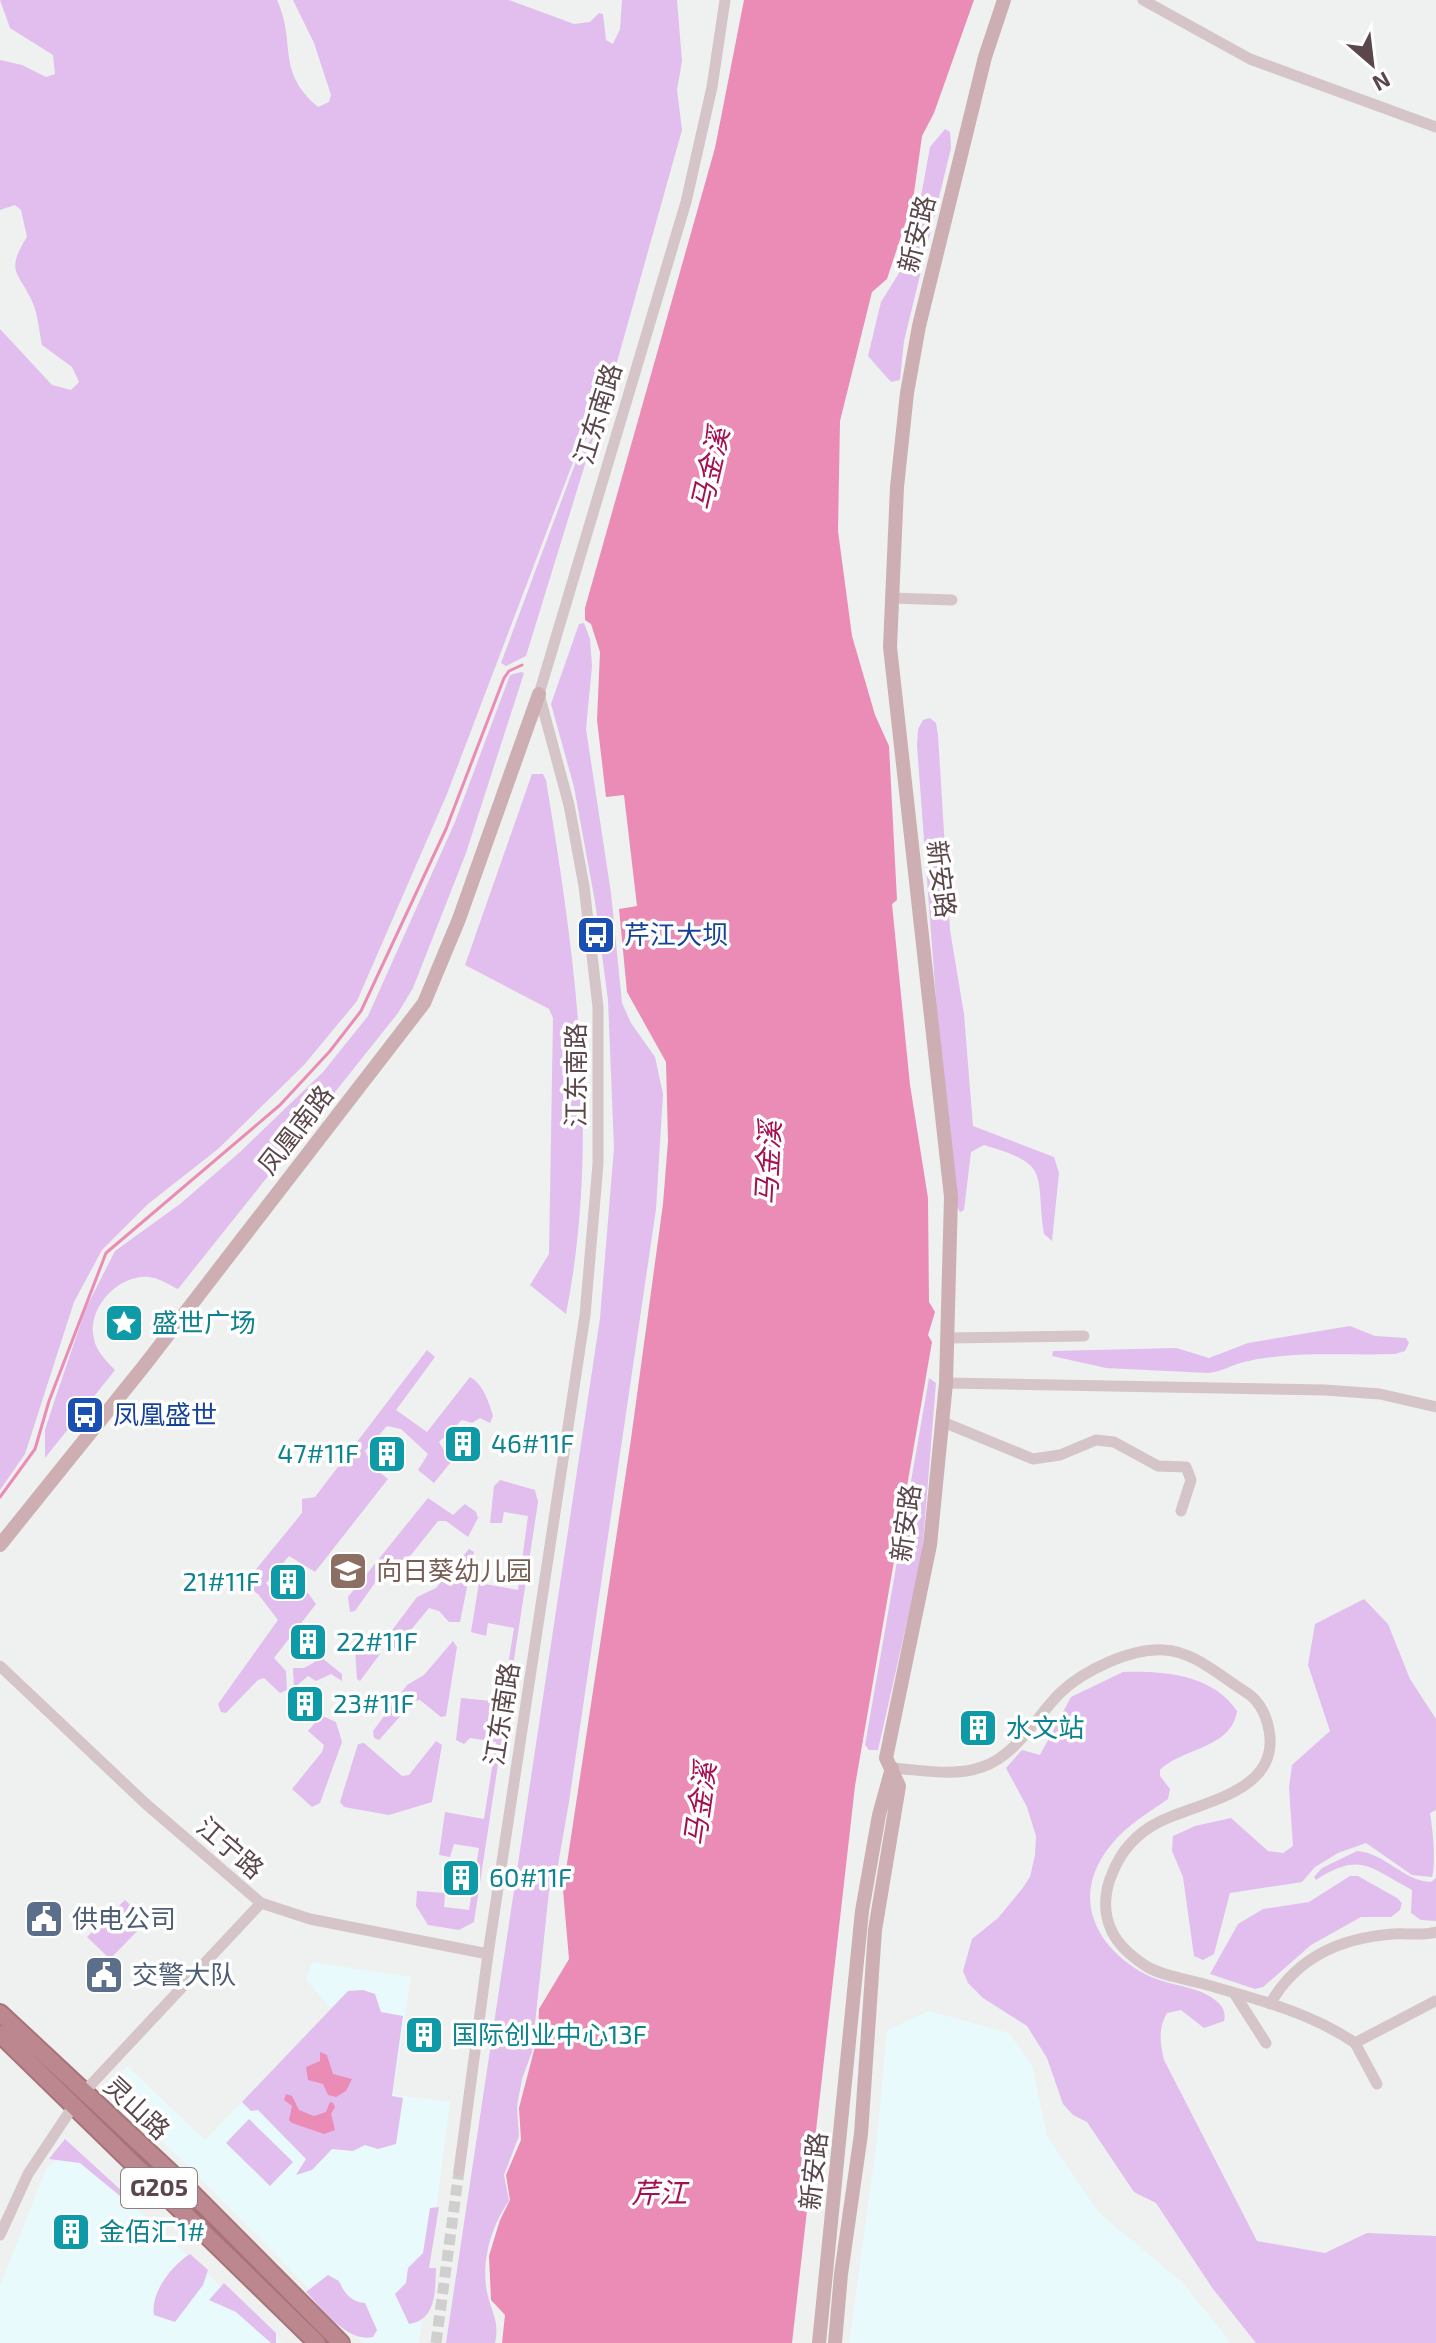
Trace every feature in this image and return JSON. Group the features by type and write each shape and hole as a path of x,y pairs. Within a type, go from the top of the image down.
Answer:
{"highway":[{"name":"灵山路","path":"0,2013 317,2343"},
{"name":"灵山路","path":"0,2034 182,2183 341,2343"}],"main road":[{"name":"新安路","path":"835,2343 841,2274 861,2134 875,1930 899,1786 887,1763 888,1745 930,1545 946,1383 951,1197 929,976 895,712 891,598 903,425 919,326 985,57 1004,0"},
{"name":"凤凰南路","path":"0,1545 144,1366 424,1003 459,919 539,694"},
{"name":"新安路","path":"819,2343 862,1911 879,1815 892,1768"}],"street":[{"name":"江东南路","path":"459,2171 488,1954 585,1315 598,1164 598,1007 584,886 569,805 539,694 686,202 712,87 725,0"},
{"path":"1143,0 1250,59 1436,127"},
{"path":"891,598 952,600"},
{"path":"947,1338 1084,1336"},
{"path":"946,1383 1311,1389 1380,1394 1436,1407"},
{"path":"943,1422 1033,1459 1060,1455 1096,1440 1114,1442 1158,1466 1186,1467 1191,1480 1181,1511"},
{"path":"892,1768 957,1773 996,1761 1062,1692 1106,1664 1150,1650 1185,1654 1252,1696 1264,1712 1270,1732 1269,1746 1256,1775 1226,1797 1158,1822 1131,1841 1115,1865 1105,1903 1109,1926 1126,1950 1149,1968 1307,2016 1355,2043 1377,2084"},
{"name":"江宁路","path":"0,1666 146,1804 261,1903 310,1919 488,1954"},
{"path":"0,2235 28,2174 79,2098 261,1903"},
{"path":"1270,2004 1291,1976 1326,1949 1355,1937 1436,1932"},
{"path":"1234,1993 1266,2043"},
{"path":"1355,2043 1435,2001"}],"shaded area":[{"path":"0,0 277,0 286,30 291,68 305,94 318,107 329,102 331,95 314,43 293,0 509,0 574,24 590,22 599,13 603,14 606,40 613,44 620,29 622,0 677,0 682,61 677,90 682,130 603,412 575,457 447,794 357,1001 304,1065 218,1149 148,1204 102,1250 74,1302 25,1454 0,1490 0,329 52,385 71,390 79,382 72,367 42,345 34,306 16,271 17,258 27,237 21,210 15,205 0,210 0,60 22,65 46,77 55,74 53,55 10,28"},
{"path":"945,129 950,132 951,148 904,341 900,380 891,382 868,356 881,302 899,273 920,202 930,147"},
{"path":"594,435 526,656 506,666 501,663 577,459"},
{"path":"584,623 590,639 592,666 586,729 611,893 622,1003 631,1023 655,1057 663,1094 656,1209 569,1802 555,1882 549,1891 532,2052 522,2079 517,2106 519,2136 504,2175 509,2201 496,2223 486,2261 486,2288 496,2326 495,2343 446,2343 600,1318 614,1148 608,1000 595,902 574,787 551,704 579,624"},
{"path":"524,673 466,853 413,988 398,1013 178,1289 149,1277 127,1281 107,1295 95,1316 94,1339 99,1352 115,1370 45,1458 45,1430 55,1399 86,1308 115,1251 180,1204 240,1152 323,1072 368,1016 455,822 510,675"},
{"path":"930,718 936,723 938,735 950,930 964,1014 973,1126 1054,1157 1059,1173 1052,1241 1044,1234 1036,1174 1021,1159 1006,1152 984,1145 971,1152 964,1210 960,1212 957,1206 936,999 917,746 918,729 923,720"},
{"path":"532,774 543,774 546,780 566,913 580,1047 582,1181 566,1314 530,1285 549,1254 553,1018 549,1009 465,965"},
{"path":"1350,1326 1375,1336 1406,1338 1409,1343 1405,1351 1395,1354 1281,1356 1244,1362 1208,1373 1106,1368 1052,1356 1053,1351 1176,1348 1209,1358 1248,1343"},
{"path":"427,1350 435,1357 396,1410 427,1432 470,1377 479,1384 487,1399 493,1416 490,1423 480,1418 472,1423 462,1420 439,1442 451,1462 434,1483 418,1470 428,1454 401,1429 387,1426 365,1451 373,1467 388,1479 315,1572 289,1556 266,1583 276,1598 288,1601 301,1592 308,1593 316,1604 274,1658 286,1671 287,1690 280,1693 264,1678 258,1680 226,1713 221,1712 218,1704 278,1620 258,1594 244,1584 302,1513 302,1499 315,1497"},
{"path":"929,1378 936,1383 922,1555 878,1750 869,1750 865,1745"},
{"path":"500,1480 535,1490 538,1502 474,1922 459,1930 428,1925 416,1906 417,1891 445,1893 444,1907 469,1910 479,1848 454,1844 450,1857 439,1855 445,1812 484,1819 496,1742 470,1738 464,1744 456,1740 461,1698 502,1702 514,1628 488,1623 486,1636 471,1632 479,1583 518,1590 528,1516 504,1512 502,1523 490,1523 494,1486"},
{"path":"428,1498 453,1515 465,1504 476,1512 478,1518 468,1537 446,1521 438,1521 411,1555 384,1570 355,1611 350,1612 348,1597"},
{"path":"469,1549 474,1552 460,1622 449,1622 439,1611 429,1608 396,1648 391,1649 387,1645 387,1637 417,1597 436,1588"},
{"path":"1364,1599 1388,1624 1410,1679 1436,1719 1436,1810 1430,1813 1434,1855 1432,1877 1412,1875 1366,1843 1338,1853 1315,1867 1302,1882 1230,1893 1214,1954 1203,1960 1194,1956 1183,1877 1172,1851 1173,1836 1195,1826 1231,1818 1268,1851 1283,1853 1293,1846 1289,1788 1292,1765 1330,1731 1308,1665 1315,1624"},
{"path":"354,1634 380,1654 360,1681 357,1679"},
{"path":"453,1641 457,1647 446,1716 441,1717 420,1700 414,1701 379,1740 374,1738 373,1731 407,1685 424,1675"},
{"path":"322,1658 342,1674 342,1681 331,1674 316,1681 308,1676 294,1688 293,1668 304,1668"},
{"path":"1123,1672 1154,1672 1186,1677 1214,1689 1237,1711 1226,1733 1160,1770 1160,1776 1170,1789 1168,1799 1124,1831 1098,1864 1090,1901 1094,1919 1102,1935 1129,1964 1155,1979 1207,1995 1223,2009 1224,2021 1204,2028 1181,2010 1167,2013 1161,2030 1162,2048 1164,2060 1257,2241 1325,2253 1367,2233 1436,2236 1436,2343 1256,2343 1213,2289 1156,2203 1134,2192 1087,2122 1073,2115 1063,2104 1047,2058 1027,2026 983,1998 968,1983 963,1971 972,1939 998,1918 1022,1889 1030,1877 1035,1855 1036,1836 1027,1807 1006,1768 1022,1750 1040,1755 1071,1697"},
{"path":"319,1718 336,1722 342,1742 320,1803 312,1807 292,1789 322,1752 324,1745 308,1731"},
{"path":"436,1741 442,1745 432,1802 389,1815 344,1807 340,1802 358,1744 364,1743 402,1776 409,1775"},
{"path":"1357,1851 1376,1857 1412,1877 1431,1882 1436,1878 1436,1921 1421,1920 1411,1913 1412,1890 1365,1866 1344,1866 1316,1880 1314,1877 1322,1868"},
{"path":"1350,1876 1358,1876 1397,1898 1402,1903 1400,1910 1391,1917 1361,1917 1311,1945 1263,1987 1255,1989 1210,1974 1238,1924 1263,1909 1309,1902"},
{"path":"125,1900 147,1921 110,1959 87,1937"},
{"path":"312,1962 411,1977 393,2094 450,2102 419,2343 363,2343 187,2165 107,2090 127,2066 205,2140 332,2009 306,1980"},
{"path":"363,1990 375,1994 381,2012 403,2016 392,2096 403,2098 396,2144 378,2149 365,2145 353,2151 332,2149 312,2170 296,2175 306,2159 258,2110 251,2111 242,2102 348,1991"},
{"path":"929,2011 1009,2033 1032,2065 1047,2136 1099,2213 1182,2282 1231,2343 849,2343 877,2140 887,2030"},
{"path":"249,2119 293,2162 270,2186 226,2143"},
{"path":"65,2139 134,2202 131,2205 80,2163 49,2159"},
{"path":"62,2156 85,2161 282,2343 0,2343 0,2286 46,2169"},
{"path":"439,2207 429,2268 436,2268 433,2303 425,2317 409,2324 395,2294 406,2283 408,2268 423,2253 430,2208"},
{"path":"190,2254 208,2270 203,2285 175,2322 154,2315 155,2298 164,2280"},
{"path":"328,2275 339,2281 352,2299 365,2303 377,2330 373,2337 354,2335 345,2330 306,2292"},
{"path":"224,2283 276,2333 276,2343 271,2343 236,2312 209,2300"}],"water":[{"name":"芹江","path":"744,0 974,0 934,113 922,136 913,200 887,279 872,292 840,421 838,531 852,636 875,715 889,746 897,900 892,904 910,1085 928,1198 929,1302 935,1312 928,1335 932,1342 855,1786 792,2343 502,2343 505,2315 491,2300 489,2256 510,2200 506,2175 521,2140 519,2108 538,2035 539,2009 569,1959 563,1890 631,1439 663,1204 668,1141 666,1062 627,992 619,909 637,906 624,795 606,797 597,720 600,652 591,624 585,620 585,608 715,148"},
{"path":"320,2052 327,2055 333,2074 352,2079 346,2091 336,2097 328,2095 323,2084 308,2080 306,2067 320,2061"},
{"path":"286,2094 292,2096 299,2110 314,2116 326,2112 330,2102 333,2103 335,2107 331,2114 335,2130 324,2134 292,2123 289,2120 292,2106 284,2100"}],"waterway":[{"path":"0,1497 35,1449 49,1401 106,1253 280,1105 330,1051 361,1011 446,829 504,678 509,671 522,665"}],"tunnel":[{"path":"436,2343 459,2171"}],"place":[{"name":"芹江大坝","path":"596,935"},
{"name":"盛世广场","path":"124,1323"},
{"name":"凤凰盛世","path":"85,1415"},
{"name":"46#11F","path":"463,1444"},
{"name":"47#11F","path":"387,1454"},
{"name":"向日葵幼儿园","path":"348,1571"},
{"name":"21#11F","path":"288,1582"},
{"name":"22#11F","path":"308,1642"},
{"name":"23#11F","path":"305,1704"},
{"name":"水文站","path":"978,1728"},
{"name":"60#11F","path":"461,1878"},
{"name":"供电公司","path":"44,1919"},
{"name":"交警大队","path":"104,1975"},
{"name":"国际创业中心13F","path":"424,2035"},
{"name":"金佰汇1#","path":"71,2232"}],"water label":[{"name":"马金溪","path":"710,469"},
{"name":"马金溪","path":"768,1163"},
{"name":"马金溪","path":"700,1804"}]}
